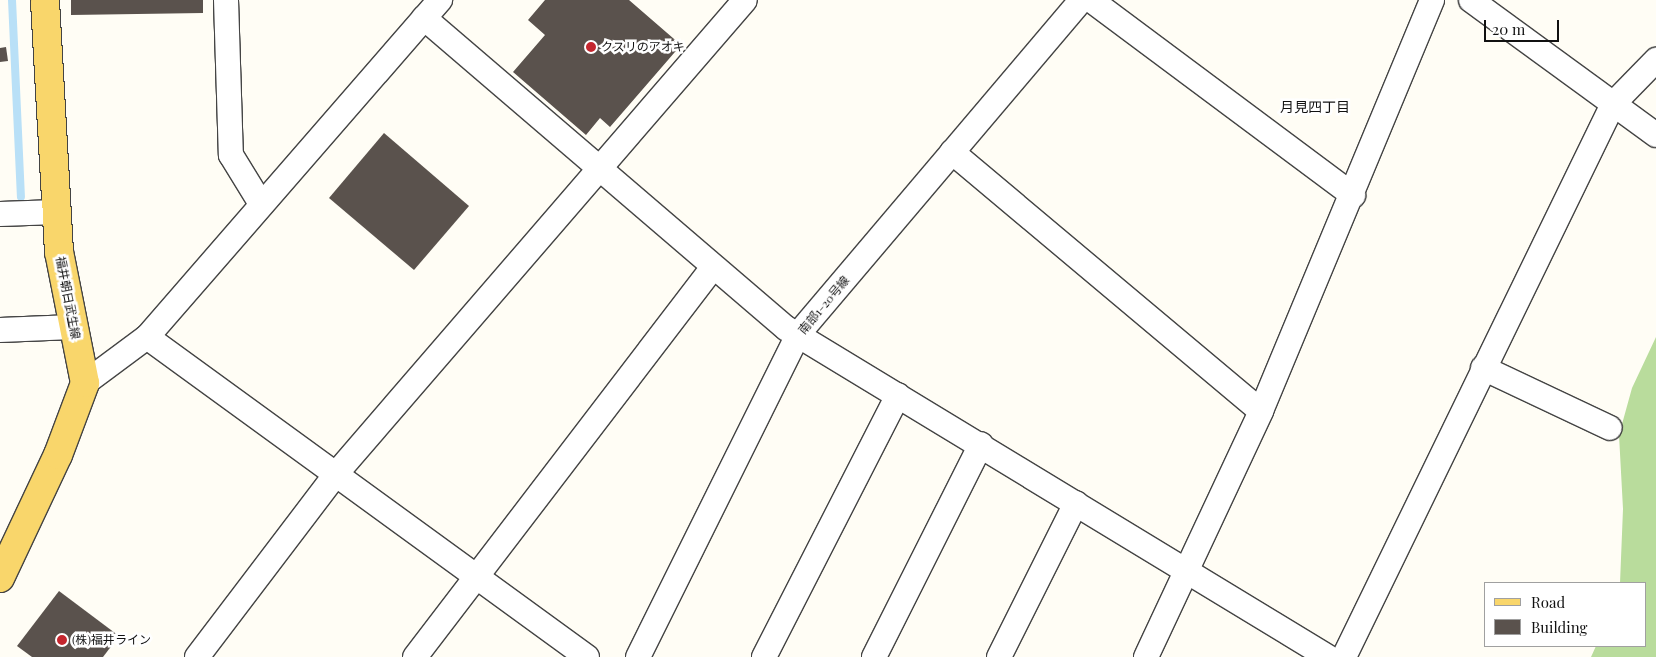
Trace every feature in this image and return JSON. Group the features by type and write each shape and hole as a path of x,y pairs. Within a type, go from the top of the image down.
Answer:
{"main road":[{"name":"福井朝日武生線","path":"45,0 59,252 85,383"},
{"path":"0,578 58,455 85,383"}],"street":[{"path":"226,0 231,155 261,204"},
{"path":"85,383 148,337 261,204 440,0"},
{"path":"197,657 335,475 745,0"},
{"name":"南部1-20号線","path":"638,657 799,333 1081,0"},
{"path":"1091,0 1353,195"},
{"path":"1146,657 1189,572 1261,411 1353,195 1432,0"},
{"path":"1471,0 1656,136"},
{"path":"424,18 597,171 786,328 799,333 1328,657"},
{"path":"1344,657 1613,104 1656,60"},
{"path":"952,152 1261,411"},
{"path":"0,214 57,212"},
{"path":"415,657 474,577 712,268"},
{"path":"0,330 73,327"},
{"path":"148,337 474,577 588,657"},
{"path":"1483,368 1610,428"},
{"path":"764,657 898,395"},
{"path":"874,657 981,444"},
{"path":"999,657 1076,503"}],"green space":[{"path":"1656,337 1656,657 1591,657 1596,647 1646,647 1646,582 1620,582 1623,509 1619,435 1632,388"}],"building":[{"path":"71,0 203,0 203,13 71,15"},
{"path":"545,0 629,0 681,45 610,127 600,118 586,135 513,72 545,35 528,20"},
{"path":"6,47 8,61 0,62 0,48"},
{"path":"384,133 469,206 414,270 329,198"},
{"path":"59,591 119,636 103,657 32,657 17,646"}],"waterway":[{"path":"12,0 21,197"}],"place":[{"name":"クスリのアオキ","path":"591,47"},
{"name":"(株)福井ライン","path":"62,640"}],"district":[{"name":"月見四丁目","path":"1315,107"}]}
